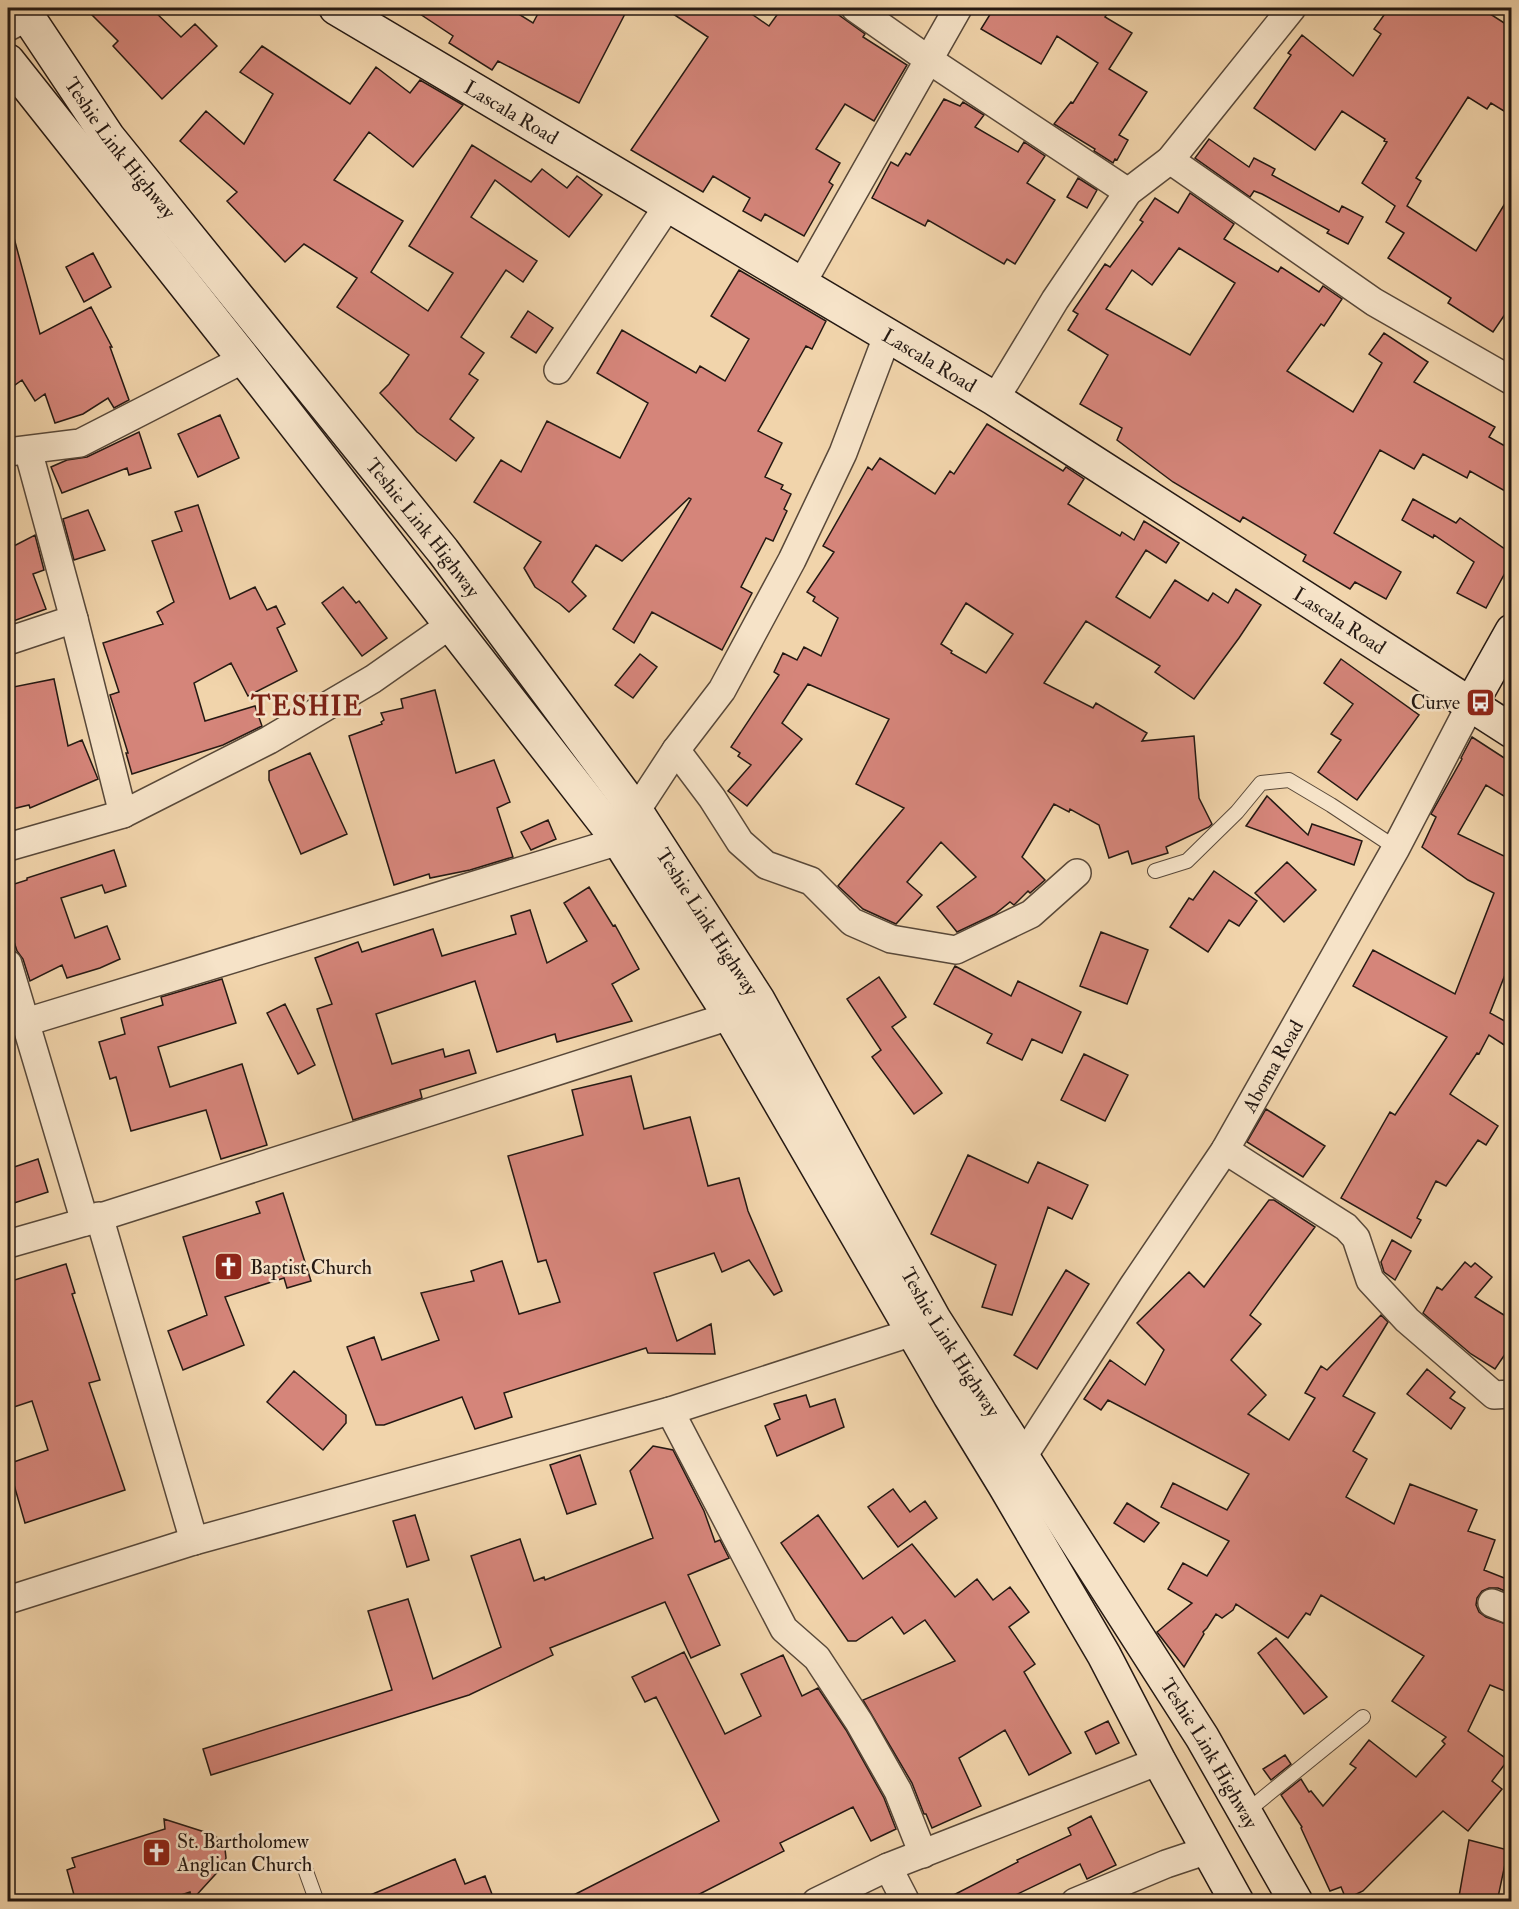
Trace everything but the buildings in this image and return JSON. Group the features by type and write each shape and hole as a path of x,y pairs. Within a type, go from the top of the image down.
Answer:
{"main road":[{"name":"Lascala Road","path":"336,8 995,399 1512,731"},
{"name":"Teshie Link Highway","path":"19,17 108,137 443,551 636,811 758,1000 934,1319 1202,1737 1296,1902"},
{"name":"Teshie Link Highway","path":"8,61 244,359 619,841 730,1016 1104,1655 1159,1761 1237,1902"},
{"name":"Aboma Road","path":"1470,704 1512,631"}],"street":[{"path":"855,8 1128,192"},
{"path":"802,283 958,8"},
{"path":"995,399 1054,300 1128,192 1170,160 1292,8"},
{"path":"1170,160 1374,302 1512,381"},
{"path":"558,370 669,204"},
{"path":"636,811 676,750 722,690 792,560 843,453 888,334"},
{"path":"123,814 74,619 18,451 80,443 244,359"},
{"path":"8,641 74,619"},
{"path":"8,847 123,814 278,734 373,679 450,625"},
{"name":"Aboma Road","path":"1005,1486 1022,1456 1054,1411 1133,1286 1225,1150 1396,848 1470,704"},
{"path":"676,750 712,798 740,842 766,865 811,881 852,922 891,939 956,950 1030,914 1077,873"},
{"path":"26,1022 619,841"},
{"path":"8,964 194,1541"},
{"path":"8,1244 730,1016"},
{"path":"1225,1150 1346,1227 1356,1238 1370,1280 1407,1320 1494,1395 1512,1394"},
{"path":"8,1600 194,1541 670,1411 913,1332"},
{"path":"670,1411 784,1629 817,1658 859,1722 892,1781 923,1854"},
{"path":"816,1902 888,1867 1159,1761"},
{"path":"1074,1902 1166,1864 1208,1850"},
{"path":"888,1867 906,1902"}],"lane":[{"path":"1155,871 1187,861 1237,812 1261,783 1289,780 1396,848"},
{"path":"1246,1812 1363,1717"},
{"path":"304,1866 318,1902"}],"place":[{"name":"Curve","path":"1481,702"},
{"name":"Baptist Church","path":"229,1267"},
{"name":"St. Bartholomew Anglican Church","path":"156,1853"}],"district":[{"name":"TESHIE","path":"307,707"}]}
